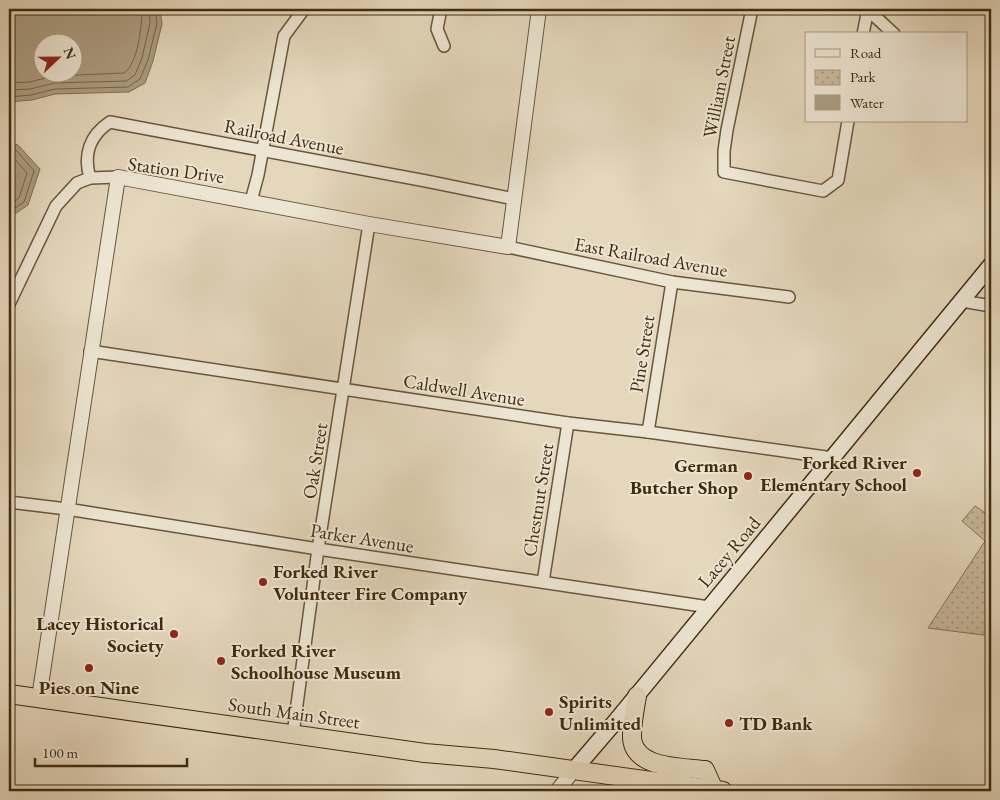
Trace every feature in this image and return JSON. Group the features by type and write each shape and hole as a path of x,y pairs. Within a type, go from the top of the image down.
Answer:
{"highway":[{"name":"South Main Street","path":"9,694 425,753 494,758 719,791"},
{"path":"637,696 632,736 635,750 647,760 662,765 705,770 719,791"}],"main road":[{"name":"Lacey Road","path":"573,771 637,696 991,265"}],"street":[{"path":"251,201 284,36 304,9"},
{"path":"441,9 438,29 444,46"},
{"path":"508,246 539,9"},
{"name":"William Street","path":"752,9 727,130 724,172 823,192 838,180 848,122"},
{"path":"863,32 868,9"},
{"path":"868,9 892,32"},
{"name":"Railroad Avenue","path":"90,178 86,165 92,142 101,128 110,122 514,199"},
{"path":"9,304 56,206 77,184 90,178 118,177"},
{"name":"Station Drive","path":"39,698 90,351 118,177 369,224 508,246"},
{"name":"Oak Street","path":"293,734 318,549 369,224"},
{"name":"East Railroad Avenue","path":"508,246 672,282 789,297"},
{"name":"Pine Street","path":"648,432 672,282"},
{"path":"962,301 991,306"},
{"name":"Caldwell Avenue","path":"90,351 568,423 648,432 833,458"},
{"name":"Chestnut Street","path":"543,582 568,423"},
{"name":"Parker Avenue","path":"9,502 67,509 318,549 710,607"},
{"path":"557,791 573,771"}],"green space":[{"path":"975,506 991,517 991,636 928,628 985,541 962,521"}],"water":[{"path":"9,9 160,9 162,24 153,61 145,83 129,92 55,94 32,100 9,102"},
{"path":"9,142 18,145 40,169 28,205 9,218"}],"place":[{"name":"Forked River Elementary School","path":"917,473"},
{"name":"German Butcher Shop","path":"748,476"},
{"name":"Forked River Volunteer Fire Company","path":"263,582"},
{"name":"Lacey Historical Society","path":"174,634"},
{"name":"Forked River Schoolhouse Museum","path":"221,661"},
{"name":"Pies on Nine","path":"89,668"},
{"name":"Spirits Unlimited","path":"549,712"},
{"name":"TD Bank","path":"729,723"}]}
